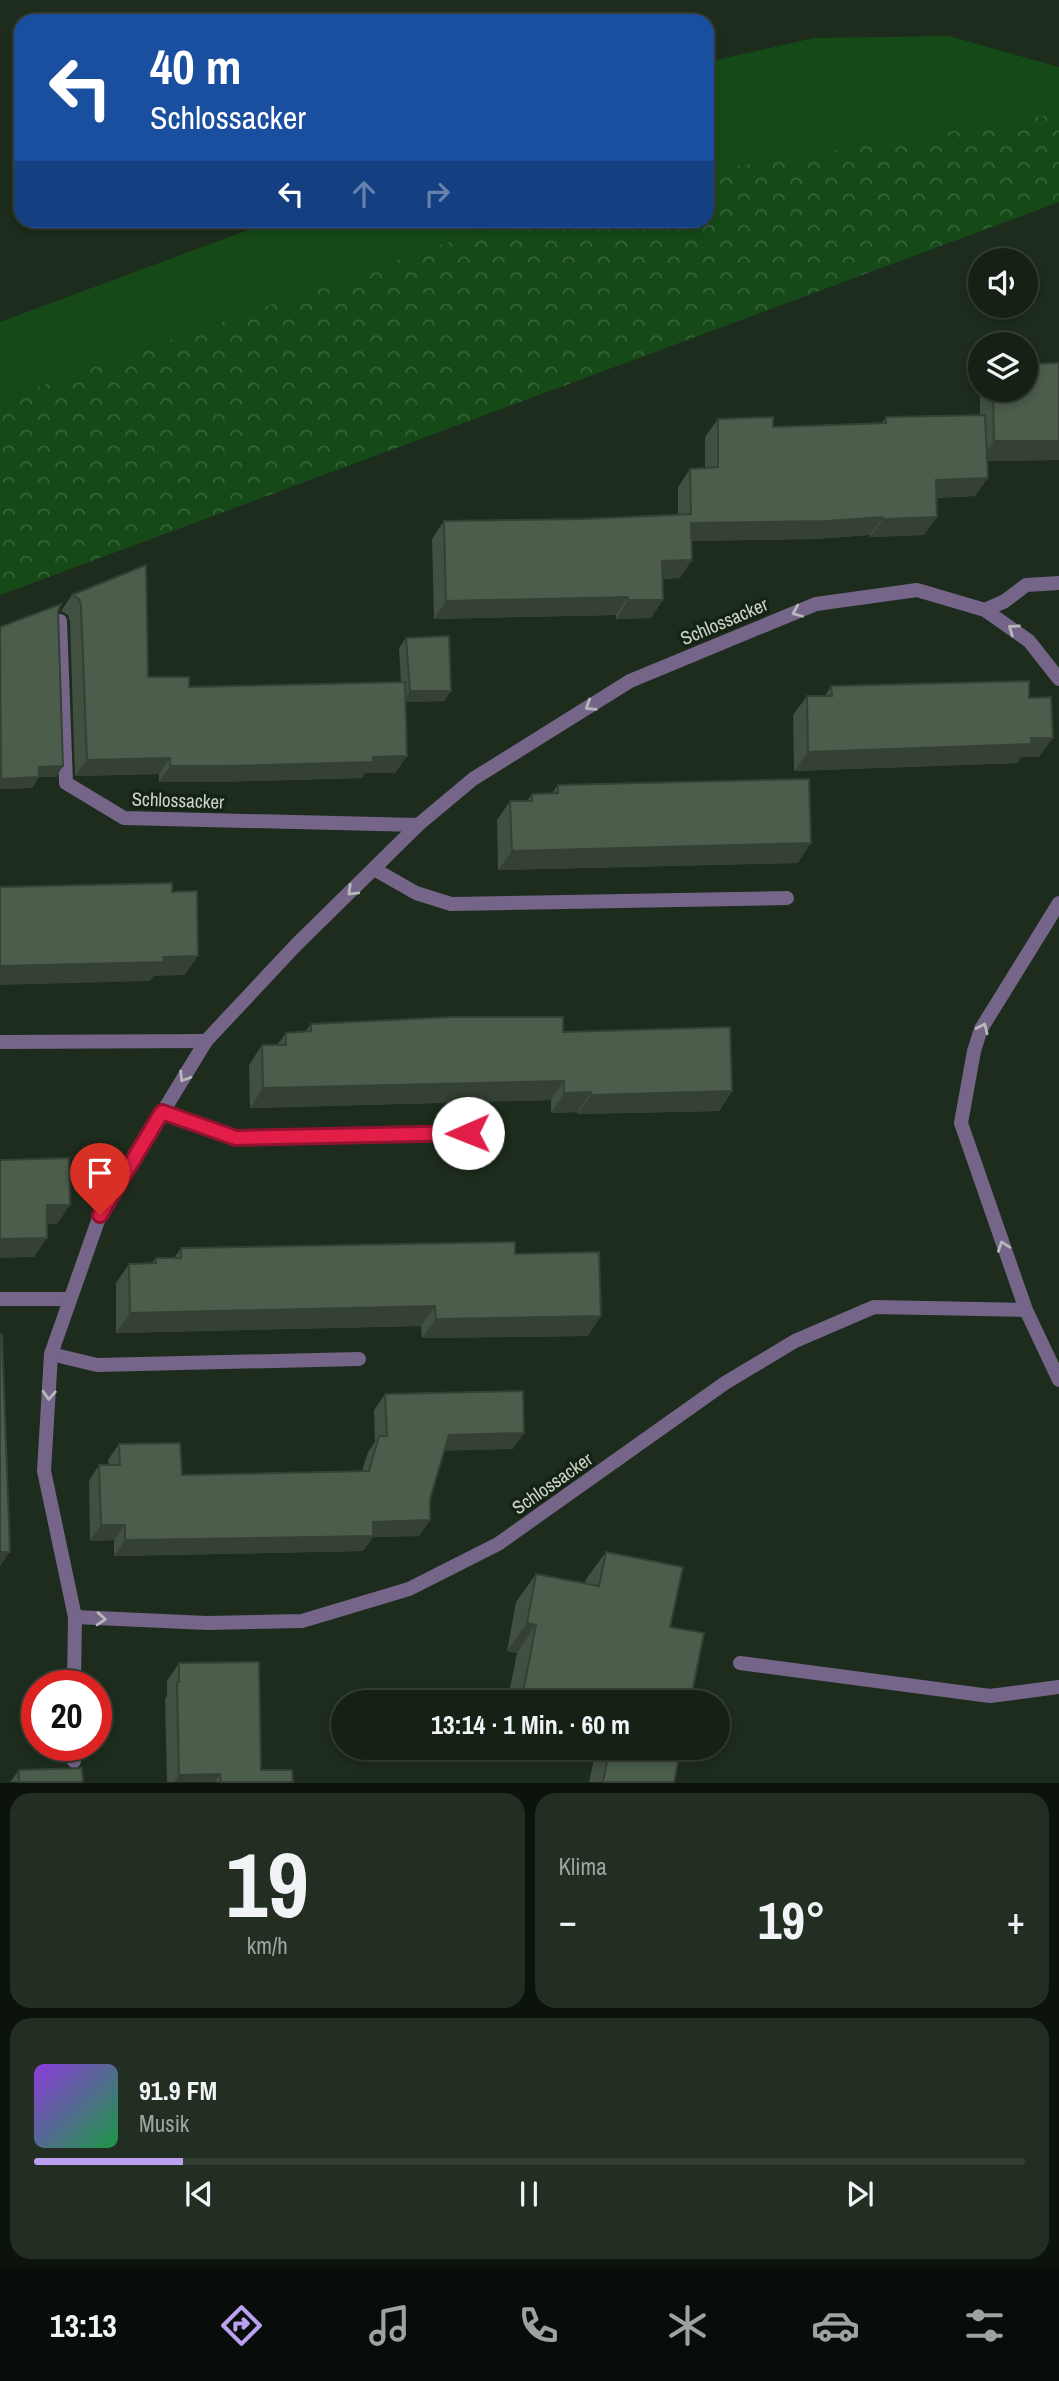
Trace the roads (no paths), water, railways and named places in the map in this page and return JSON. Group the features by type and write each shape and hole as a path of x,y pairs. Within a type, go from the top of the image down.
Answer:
{"street":[{"path":"985,610 1005,601 1026,585 1059,583"},
{"name":"Schlossacker","path":"74,1670 75,1617 44,1471 51,1354 100,1215 206,1041 296,945 418,825 473,779 630,681 816,604 917,590 985,610 1029,641 1059,679"},
{"name":"Schlossacker","path":"60,621 66,783 124,818 418,825"},
{"path":"374,869 416,893 451,904 787,898"},
{"path":"1059,903 981,1029 974,1051 961,1124 1026,1310 1059,1380"},
{"path":"0,1042 206,1041"},
{"path":"162,1112 236,1138 493,1132"},
{"path":"0,1299 69,1299"},
{"name":"Schlossacker","path":"75,1617 193,1623 302,1621 409,1589 498,1544 725,1383 795,1341 874,1307 1026,1310"},
{"path":"51,1354 97,1365 359,1359"},
{"path":"740,1663 990,1696 1059,1687"}]}
